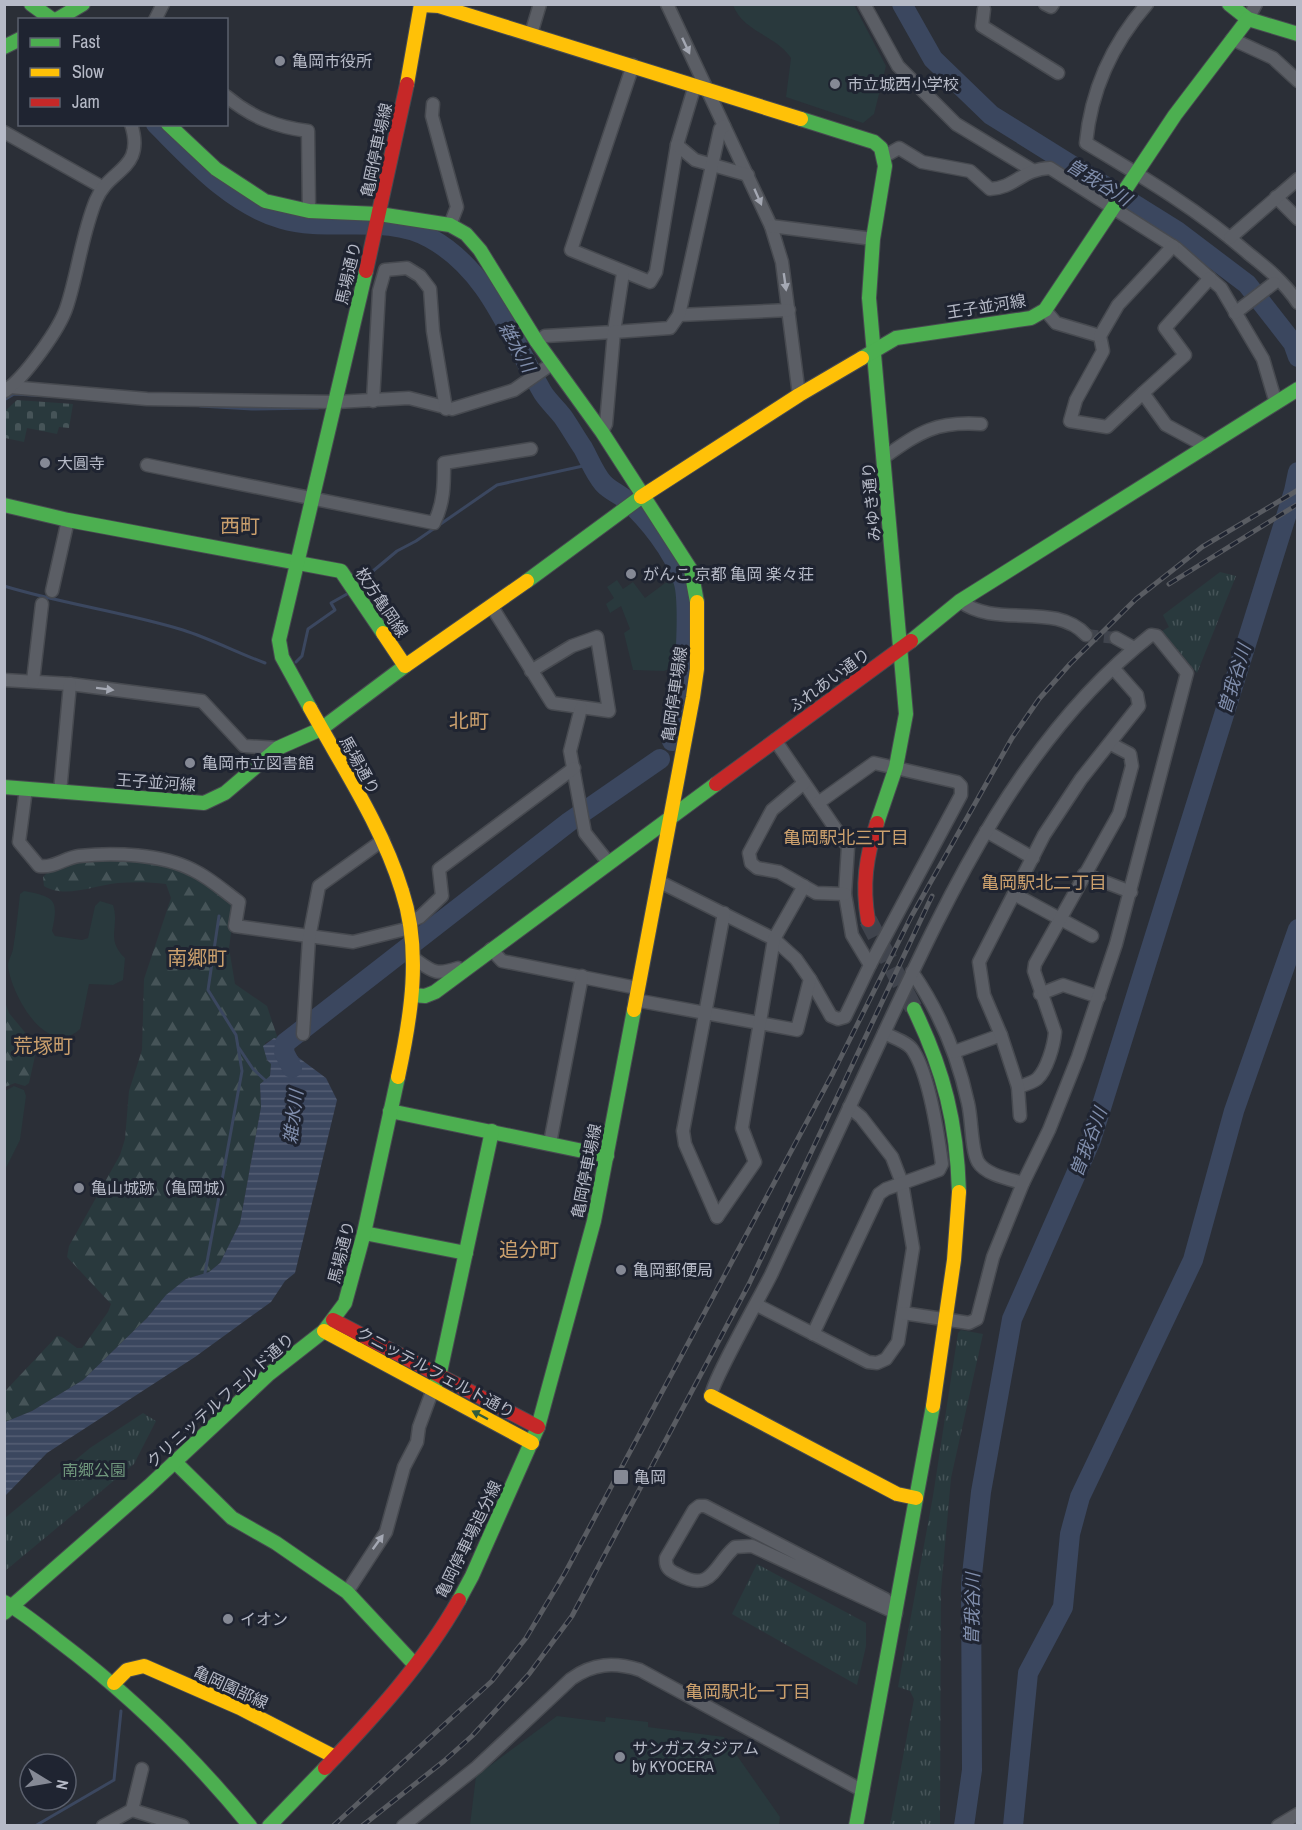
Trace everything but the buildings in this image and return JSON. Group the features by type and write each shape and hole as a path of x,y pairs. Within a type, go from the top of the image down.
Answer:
{"main road":[{"path":"31,4 52,18"},
{"path":"58,18 83,4"},
{"path":"1229,4 1248,19 1298,34"},
{"path":"421,5 440,6 874,142 885,156"},
{"name":"亀岡停車場線","path":"421,5 416,43 378,218 450,225 466,234 480,250 537,342 602,432 635,503 682,553 691,570 698,605 697,669 672,815 636,994 607,1156 591,1231 532,1443"},
{"name":"王子並河線","path":"635,503 799,394 896,338 1031,318 1045,310 1135,174 1248,19"},
{"path":"4,47 18,40"},
{"path":"170,126 216,169 265,201 309,211 378,218"},
{"name":"みゆき通り","path":"868,920 864,870 872,838 896,767 906,714 872,353 869,298 873,239 885,156"},
{"name":"馬場通り","path":"328,1326 345,1304 364,1233 410,1020 412,995 410,928 403,893 383,840 282,657 279,640 378,218"},
{"name":"ふれあい通り","path":"412,995 425,996 435,992 608,861 901,649 960,601 1298,389"},
{"path":"405,666 492,607 635,503"},
{"name":"枚方亀岡線","path":"4,505 68,520 298,561 341,571 405,666"},
{"name":"王子並河線","path":"4,788 204,803 225,793 263,758 278,748 321,729 405,666"},
{"path":"856,1826 896,1613 899,1582 929,1436 946,1319 959,1200 958,1153 950,1106 935,1052 914,1009"},
{"path":"390,1111 607,1156"},
{"path":"436,1383 492,1131"},
{"path":"364,1233 466,1253"},
{"name":"クニッテルフェルト通り","path":"328,1326 436,1383 532,1443"},
{"name":"クリニッテルフェルド通り","path":"7,1607 175,1462 269,1374 328,1326"},
{"name":"クニッテルフェルト通り","path":"436,1383 538,1427"},
{"path":"711,1396 897,1494 916,1498"},
{"name":"亀岡停車場追分線","path":"269,1826 335,1757 415,1665 443,1628 472,1576 532,1443"},
{"path":"175,1462 232,1518 276,1543 347,1592 415,1665"},
{"path":"7,1607 114,1683 187,1751 250,1826"},
{"name":"亀岡園部線","path":"114,1683 127,1670 144,1666 240,1708 335,1757"}],"street":[{"path":"157,18 163,4"},
{"path":"531,34 540,4"},
{"path":"667,4 700,86 724,126 771,226 782,262 799,394"},
{"path":"864,4 898,66 956,124 1032,170"},
{"path":"1045,4 1051,7 1053,4"},
{"path":"1147,4 1123,34 1106,64 1093,99 1086,143 1135,174 1159,186 1230,238 1279,279 1298,303"},
{"path":"1248,19 1256,4"},
{"path":"984,6 982,26 1058,73"},
{"path":"1232,39 1273,58 1298,81"},
{"path":"633,65 571,250 650,282 656,272 677,145 700,86"},
{"path":"228,98 238,106 279,127 308,131 310,143 309,211"},
{"path":"434,104 432,116 457,207 450,225"},
{"path":"7,390 39,353 66,309 91,212 102,187 116,177 134,154 136,142 132,126"},
{"path":"537,342 545,336 670,328 679,315 720,129 724,126"},
{"path":"4,132 102,187"},
{"path":"677,145 695,160 748,175"},
{"path":"885,156 899,148 922,162 970,171 990,189 1001,189 1032,170 1050,168 1114,205 1173,246 1221,288 1263,359 1276,403"},
{"path":"1230,238 1298,178"},
{"path":"1276,197 1298,219"},
{"path":"771,226 873,239"},
{"path":"1173,246 1118,305 1100,336 1103,351 1076,400 1070,421 1107,427 1185,355 1165,328 1210,278"},
{"path":"373,401 379,291 385,270 407,268 420,276 430,288 433,332 446,410"},
{"path":"602,432 606,424 614,332 623,273"},
{"path":"1235,314 1274,283"},
{"path":"679,315 789,310"},
{"path":"1045,310 1056,323 1100,336"},
{"path":"7,390 147,399 336,402 409,398 446,410 495,398 514,390 553,363"},
{"path":"1143,393 1166,425 1207,447"},
{"path":"883,458 931,427 954,422 981,424"},
{"path":"147,465 434,523 441,510 444,463 531,449"},
{"path":"52,591 68,520"},
{"path":"960,601 971,610 1070,622 1086,635"},
{"path":"33,681 42,604"},
{"path":"492,607 531,671 552,703 609,711 597,637 572,646 531,671"},
{"path":"711,1396 757,1305 912,972 986,831 1042,744 1082,699 1134,648 1151,635 1157,636 1187,673 1131,892 1099,997 1049,1130 1023,1184 993,1257 977,1319 969,1323 903,1313"},
{"path":"1116,638 1134,648"},
{"path":"1020,1116 1018,1087 1001,1035 980,983 979,962 1033,858 1081,779 1139,706 1137,695 1114,669"},
{"path":"4,680 70,684 202,701 244,746 278,748"},
{"path":"60,792 70,684"},
{"path":"581,708 570,751 585,833 608,861"},
{"path":"775,740 848,847 845,894 852,934 870,965"},
{"path":"1018,1087 1036,1080 1042,1072 1054,1040 1055,1032 1040,994 1034,971 1035,964 1119,814 1132,766 1130,754 1111,744"},
{"path":"658,881 774,939 796,959 831,1016 838,1019 845,1017 870,965 961,795 961,786 957,782 874,763 818,803"},
{"path":"26,789 19,842 39,866 49,868 75,856 105,854 176,863 195,870 239,902 236,926 309,938 360,942 410,928 442,896 439,869 574,768"},
{"path":"804,783 772,810 749,853 751,863 757,868 779,872 816,893 845,894"},
{"path":"986,831 1033,858"},
{"path":"303,1034 309,938 319,886 383,840"},
{"path":"1084,874 1131,892"},
{"path":"724,913 683,1131 685,1144 717,1217 754,1162 742,1128 774,939 804,886"},
{"path":"1014,894 1092,936"},
{"path":"491,949 502,961 582,976 636,994 705,1012 797,1030 810,979"},
{"path":"411,954 436,973 467,967"},
{"path":"912,972 927,993 954,1052 968,1102 977,1161 985,1170 1023,1184"},
{"path":"550,1143 582,976"},
{"path":"1040,994 1063,985 1099,997"},
{"path":"813,1334 879,1194 939,1170 942,1164 934,1112 917,1059 911,1047 884,1033"},
{"path":"954,1052 1001,1035"},
{"path":"757,1305 868,1362 877,1363 894,1351 903,1313 913,1248 902,1183 892,1157 861,1117 849,1107"},
{"path":"347,1592 386,1532 404,1467 417,1442 419,1427 436,1383"},
{"path":"705,1506 885,1599 896,1613 752,1546 735,1547 709,1577 700,1582 690,1581 669,1571 666,1558 694,1510 705,1506"},
{"path":"403,1826 477,1767 571,1679 581,1672 603,1664 640,1670 863,1791"},
{"path":"103,1826 119,1822 132,1810 142,1769"},
{"path":"132,1810 183,1826"},
{"path":"1278,1826 1298,1815"}],"green space":[{"name":"市立城西小学校","path":"733,5 854,5 886,66 874,114 863,123 786,97 791,58 785,50 744,21"},
{"path":"17,400 73,404 69,428 59,427 57,434 27,428 24,442 5,438 5,411"},
{"path":"1220,572 1236,576 1197,673 1162,631 1169,627 1163,615"},
{"path":"676,575 684,596 681,664 664,671 633,670 624,633 630,629 621,606 610,613 606,604 614,598 607,587 617,580 623,589 633,582 645,598"},
{"path":"106,858 128,859 175,869 202,882 235,904 229,948 235,984 267,1006 278,1039 274,1038 265,1043 267,1060 271,1064 270,1076 260,1084 261,1107 240,1223 220,1263 209,1272 186,1279 83,1380 32,1411 5,1422 5,1392 8,1388 57,1336 77,1348 82,1348 108,1312 111,1304 67,1257 69,1246 120,1155 125,1139 129,1091 142,1050 144,979 171,898 166,884 160,883 118,883 71,891 52,890 44,886 43,877 56,868"},
{"path":"24,891 42,895 52,901 55,912 52,931 55,936 82,940 88,938 95,906 100,901 113,905 114,939 125,958 123,980 113,985 89,984 80,1029 68,1036 55,1036 33,1020 23,1006 11,978 8,964 13,949 20,894"},
{"path":"5,1002 9,1013 37,1047 29,1083 25,1086 15,1083 5,1087"},
{"path":"14,1086 24,1090 26,1096 20,1140 5,1170 5,1091"},
{"path":"961,1330 983,1334 951,1478 941,1590 940,1825 890,1825 914,1699 910,1691 898,1687 933,1496 958,1333"},
{"name":"南郷公園","path":"143,1413 156,1421 134,1464 5,1571 5,1518 90,1448"},
{"path":"757,1564 866,1623 866,1646 857,1685 732,1614"},
{"name":"サンガスタジアム by KYOCERA","path":"557,1716 605,1722 606,1717 648,1722 648,1727 724,1737 780,1817 779,1825 470,1825 476,1776"}],"water":[{"path":"274,1038 284,1041 299,1058 326,1078 337,1100 295,1273 285,1281 271,1302 195,1357 47,1453 5,1496 5,1422 32,1411 83,1380 147,1318 166,1295 186,1279 209,1272 220,1263 240,1223 261,1107 260,1084 270,1076 271,1064 267,1060 263,1046"}],"waterway":[{"name":"曽我谷川","path":"902,4 933,59 991,115 1177,231 1247,284 1293,343 1298,357"},
{"name":"雑水川","path":"158,126 214,180 229,192 263,212 300,223 395,226 430,238 451,252 468,268 497,307 543,393 566,421 600,479 642,516 659,536 679,569 686,593 687,612 683,686 672,741"},
{"path":"4,400 14,394 49,396"},
{"path":"200,406 252,409 318,408"},
{"path":"361,581 397,551 416,541 497,485 592,464"},
{"name":"曽我谷川","path":"964,1826 972,1770 971,1584 981,1492 1012,1319 1091,1140 1294,491 1298,472"},
{"path":"4,586 183,630 265,663"},
{"path":"296,662 302,656 308,629 335,610 331,603 347,594"},
{"name":"雑水川","path":"292,1068 284,1052 285,1043 569,822 660,759"},
{"path":"205,1273 242,1071 236,1035 208,990 219,916"},
{"path":"1013,1826 1028,1673 1063,1607 1070,1534 1080,1497 1193,1260 1234,1111 1298,929"},
{"path":"239,1048 253,1069 265,1080"},
{"path":"35,1826 114,1780 121,1711"}],"tunnel":[{"path":"1086,635 1116,638"},
{"path":"868,920 914,1009"}],"railway":[{"path":"333,1826 492,1681 526,1638 565,1573 833,1073 911,917 1012,738 1039,699 1070,664 1136,599 1202,547 1298,490"},
{"path":"1169,584 1298,504"},
{"path":"362,1826 472,1736 529,1674 572,1616 749,1284 932,896"}],"traffic: fast":[{"path":"31,4 50,18"},
{"path":"59,18 83,4"},
{"path":"1229,4 1248,19 1298,34"},
{"path":"862,358 896,338 1031,318 1045,310 1175,115 1248,19"},
{"path":"4,47 18,40"},
{"path":"801,119 874,142 881,148 885,166 873,239 869,298 906,714 896,767 877,823"},
{"path":"170,126 216,169 265,201 309,211 379,214 450,225 466,234 480,250 537,342 602,432 691,570 697,602"},
{"path":"310,708 282,657 279,640 366,271"},
{"path":"911,641 960,601 1298,389"},
{"path":"527,581 641,497"},
{"path":"4,505 68,520 341,571 383,633"},
{"path":"4,787 204,803 225,793 278,748 321,729 405,666"},
{"path":"412,995 425,996 435,992 716,784"},
{"path":"914,1009 933,1054 947,1098 955,1143 959,1192"},
{"path":"459,1600 472,1576 538,1427 594,1221 634,1010"},
{"path":"4,1613 149,1486 269,1374 324,1331 345,1303 364,1233 398,1077"},
{"path":"390,1111 607,1156"},
{"path":"433,1389 439,1377 492,1131"},
{"path":"364,1233 466,1253"},
{"path":"856,1826 933,1406"},
{"path":"175,1462 232,1518 276,1543 347,1592 415,1665"},
{"path":"4,1602 31,1619 134,1704 206,1775 250,1826"},
{"path":"269,1826 325,1768"}],"traffic: slow":[{"path":"407,84 421,4"},
{"path":"421,5 439,6 801,119"},
{"path":"641,497 799,395 862,358"},
{"path":"383,633 405,666 527,581"},
{"path":"634,1010 693,697 697,669 697,602"},
{"path":"310,708 384,843 408,914 412,937 412,984 407,1031 398,1077"},
{"path":"933,1406 954,1260 959,1192"},
{"path":"324,1331 532,1443"},
{"path":"711,1396 897,1494 916,1498"},
{"path":"114,1683 127,1670 144,1666 240,1708 335,1757"}],"traffic: jam":[{"path":"366,271 407,84"},
{"path":"716,784 911,641"},
{"path":"868,920 865,895 866,871 877,823"},
{"path":"333,1320 538,1427"},
{"path":"325,1768 380,1709 414,1667 459,1600"}],"place":[{"name":"亀岡市役所","path":"280,61"},
{"name":"市立城西小学校","path":"835,84"},
{"name":"大圓寺","path":"45,463"},
{"name":"がんこ 京都 亀岡 楽々荘","path":"631,574"},
{"name":"亀岡市立図書館","path":"190,763"},
{"name":"亀山城跡（亀岡城）","path":"79,1188"},
{"name":"亀岡郵便局","path":"621,1270"},
{"name":"亀岡","path":"621,1477"},
{"name":"イオン","path":"228,1619"},
{"name":"サンガスタジアム by KYOCERA","path":"620,1757"}],"district":[{"name":"西町","path":"240,525"},
{"name":"北町","path":"469,720"},
{"name":"亀岡駅北三丁目","path":"846,837"},
{"name":"亀岡駅北二丁目","path":"1044,882"},
{"name":"南郷町","path":"197,957"},
{"name":"荒塚町","path":"43,1045"},
{"name":"追分町","path":"529,1249"},
{"name":"亀岡駅北一丁目","path":"748,1691"}]}
